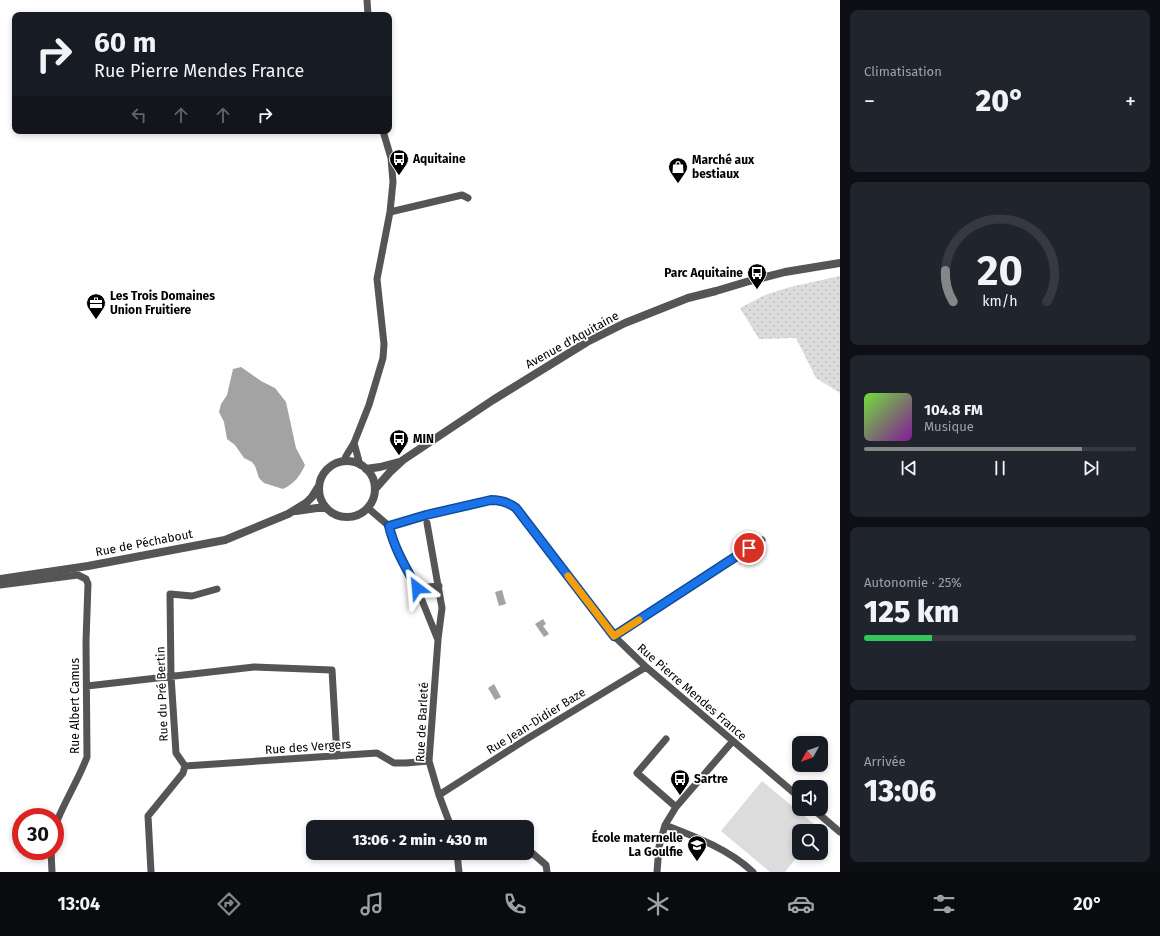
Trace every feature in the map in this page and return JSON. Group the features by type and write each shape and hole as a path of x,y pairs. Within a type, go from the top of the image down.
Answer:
{"street":[{"path":"367,0 368,12"},
{"path":"344,461 354,443 369,405 383,358 384,344 377,279 390,212 393,182 391,158 384,134"},
{"path":"390,212 462,195 468,198"},
{"name":"Avenue d'Aquitaine","path":"375,489 403,460 506,392 587,342 625,323 688,298 785,272 840,263"},
{"path":"354,443 357,459 374,481 375,489 372,502 368,508 360,514 347,517 333,514 321,502 319,494 319,486 325,471 336,463 344,461 353,462 363,467"},
{"name":"Avenue d'Aquitaine","path":"363,467 380,467 403,460"},
{"name":"Rue de Péchabout","path":"0,578 88,566 225,540 288,514 306,503 319,486"},
{"name":"Rue Pierre Mendes France","path":"389,526 474,503 499,500 511,504 536,533 614,636 646,667 792,792"},
{"name":"Rue de Péchabout","path":"288,514 317,508 326,508"},
{"path":"368,508 389,526"},
{"name":"Rue de Barleté","path":"427,523 442,608 438,640 429,761 439,796 448,820"},
{"name":"Rue de Barleté","path":"389,526 391,537 399,556 417,588 438,640"},
{"path":"614,636 762,540"},
{"name":"Rue Albert Camus","path":"0,585 78,575 86,579 88,584 86,641 86,757 80,775 63,808"},
{"path":"417,588 439,586"},
{"name":"Rue du Pré Bertin","path":"185,766 176,753 171,676 170,594 192,596 216,589"},
{"path":"87,686 254,667 332,670 337,756"},
{"name":"Rue Jean-Didier Baze","path":"439,796 525,740 646,667"},
{"path":"666,739 637,773 676,807"},
{"path":"657,872 659,846 665,825 676,807 732,742"},
{"name":"Rue des Vergers","path":"185,766 377,753 394,763 429,761"},
{"path":"151,872 148,816 183,773 185,766"},
{"path":"821,816 840,832"},
{"path":"665,825 732,855 753,872"},
{"path":"534,855 546,865 547,872"},
{"path":"51,860 52,872"},
{"path":"458,860 459,872"}],"shaded area":[{"path":"840,276 840,393 816,378 796,338 759,339 740,308 765,295 790,287"},
{"path":"241,367 261,381 275,388 286,402 296,448 305,465 297,479 283,489 264,483 259,478 252,462 244,458 235,445 227,439 224,422 219,412 221,404 227,395 233,369"},
{"path":"502,590 506,604 499,606 495,592"},
{"path":"543,619 546,624 543,626 549,634 544,637 535,624"},
{"path":"494,684 501,697 495,700 488,688"},
{"path":"762,781 792,806 792,816 804,816 814,824 792,824 792,860 794,860 785,872 770,872 721,831"}],"slow traffic":[{"path":"568,576 614,636 639,620"}],"place":[{"name":"Aquitaine","path":"399,176"},
{"name":"Marché aux bestiaux","path":"678,184"},
{"name":"Parc Aquitaine","path":"757,290"},
{"name":"Les Trois Domaines Union Fruitiere","path":"96,320"},
{"name":"MIN","path":"399,456"},
{"name":"Sartre","path":"680,796"},
{"name":"École maternelle La Goulfie","path":"697,862"}],"route":[{"path":"417,588 399,556 391,537 389,526 426,515 491,500 499,500 511,504 516,508 614,636 749,548"}]}
